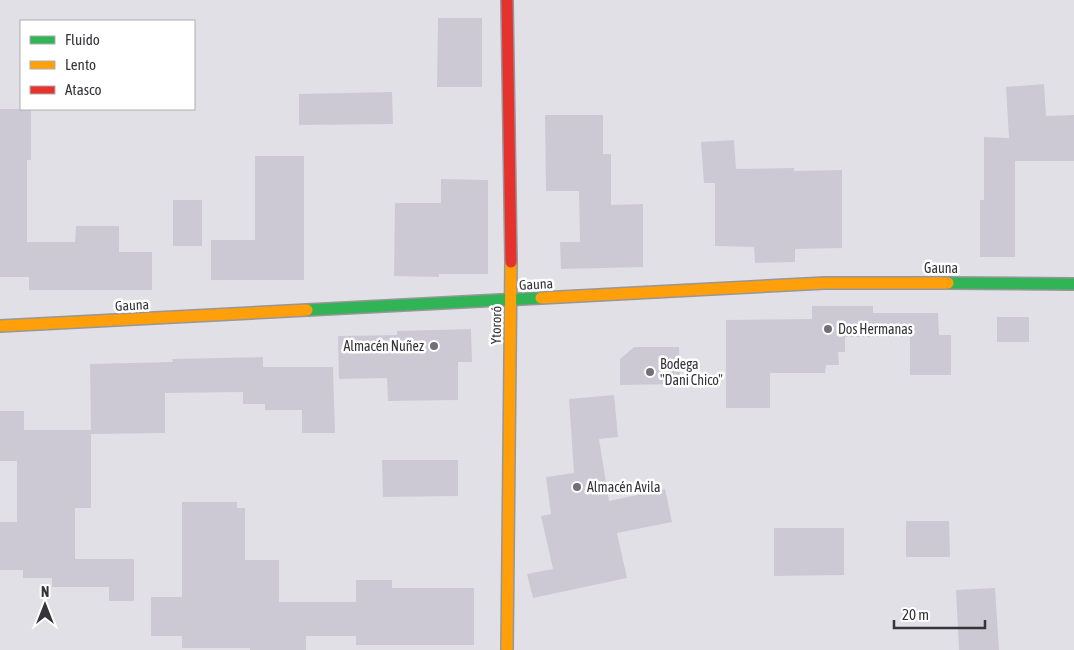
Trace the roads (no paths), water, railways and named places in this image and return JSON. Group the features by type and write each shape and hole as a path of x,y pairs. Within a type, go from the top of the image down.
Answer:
{"street":[{"name":"Ytororó","path":"507,0 512,300 507,650"},
{"name":"Gauna","path":"0,326 825,283 1074,284"}],"place":[{"name":"Dos Hermanas","path":"828,329"},
{"name":"Almacén Nuñez","path":"434,346"},
{"name":"Bodega \"Dani Chico\"","path":"650,372"},
{"name":"Almacén Avila","path":"577,487"}]}
